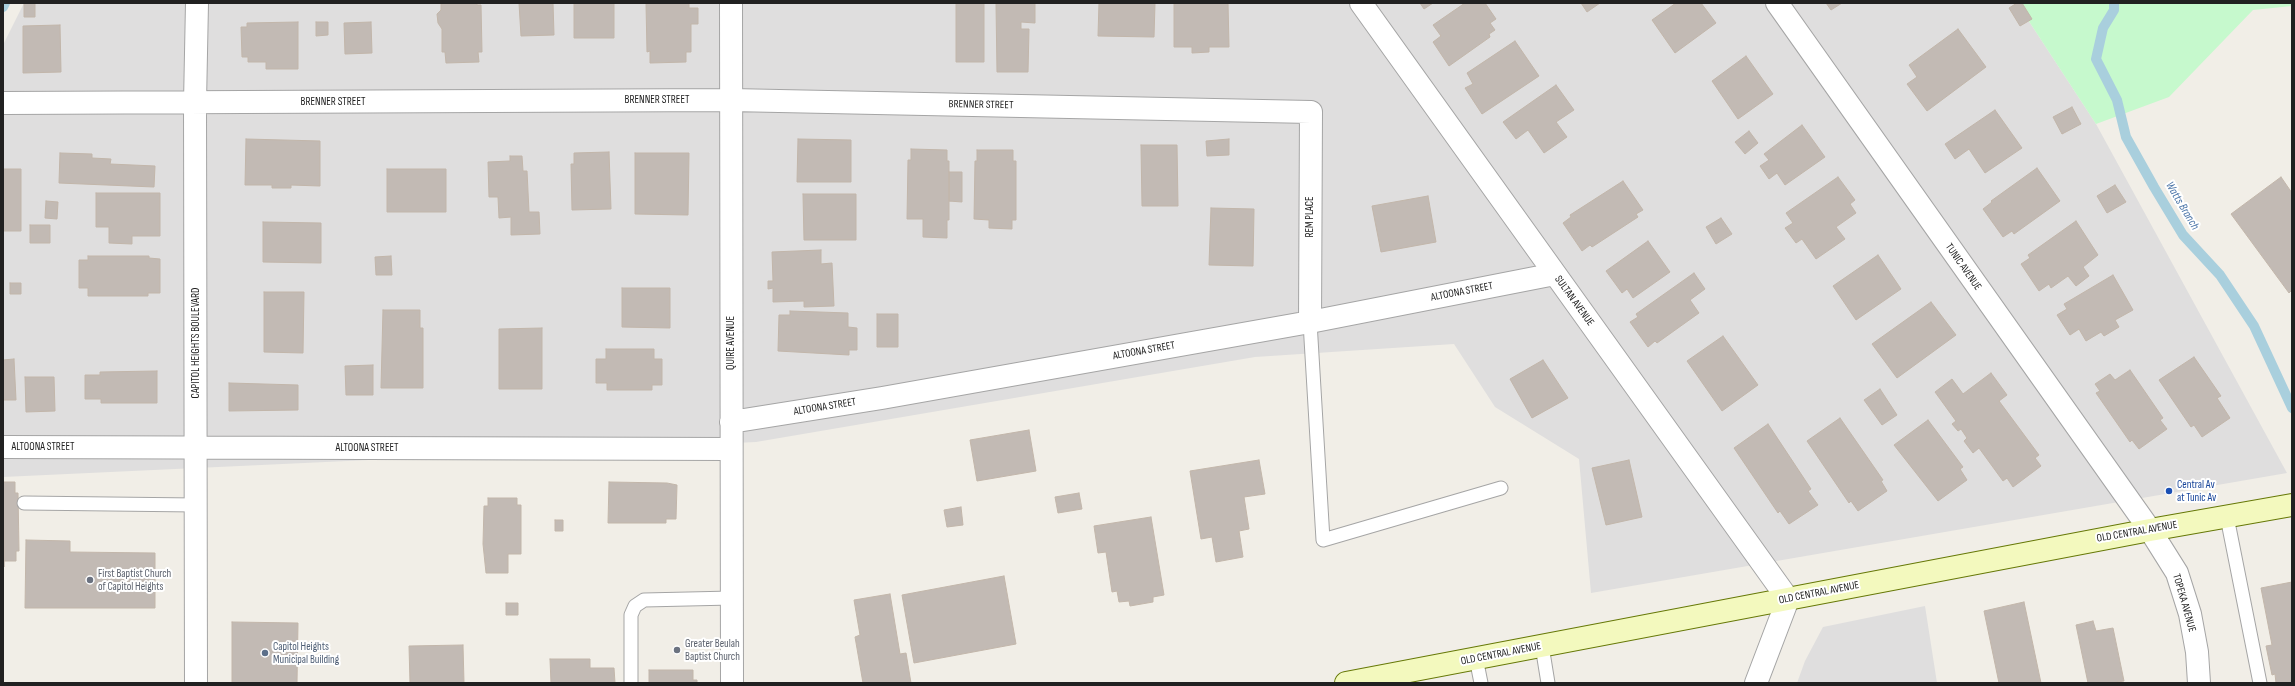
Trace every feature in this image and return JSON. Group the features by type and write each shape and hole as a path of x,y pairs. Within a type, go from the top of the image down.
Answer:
{"main road":[{"name":"OLD CENTRAL AVENUE","path":"1346,683 2150,530 2292,505"}],"street":[{"name":"CAPITOL HEIGHTS BOULEVARD","path":"196,683 195,103 197,3"},
{"name":"QUIRE AVENUE","path":"731,3 732,683"},
{"name":"SULTAN AVENUE","path":"1361,3 1788,599"},
{"name":"TUNIC AVENUE","path":"1776,3 2150,530"},
{"name":"BRENNER STREET","path":"3,103 732,100 1311,112"},
{"name":"REM PLACE","path":"1310,322 1311,112"},
{"name":"ALTOONA STREET","path":"731,422 882,398 1310,322 1555,274"},
{"name":"ALTOONA STREET","path":"3,448 196,447 731,449"},
{"name":"TOPEKA AVENUE","path":"2150,530 2176,572 2190,614 2197,652 2199,683"},
{"path":"1756,683 1788,599"}],"lane":[{"path":"1310,322 1323,540 1501,488"},
{"path":"24,503 196,505"},
{"path":"2227,517 2260,683"},
{"path":"631,683 631,615 635,606 644,600 732,598"},
{"path":"1542,646 1548,683"},
{"path":"1476,658 1481,683"}],"shaded area":[{"path":"24,3 2017,3 2096,124 2287,473 1591,593 1579,459 1495,407 1454,344 1255,357 756,442 3,477 3,45"},
{"path":"1925,606 1937,683 1797,683 1805,661 1823,627"}],"green space":[{"path":"2017,3 2292,3 2292,6 2253,10 2169,97 2096,124"}],"building":[{"path":"24,3 35,3 35,17 24,17"},
{"path":"477,3 477,5 481,5 482,52 478,52 479,62 446,63 445,52 442,52 442,29 438,23 437,14 441,10 441,4"},
{"path":"519,3 553,3 554,35 521,36"},
{"path":"574,3 614,3 614,38 574,38"},
{"path":"646,3 689,3 689,8 698,8 698,24 691,24 691,52 686,52 686,62 650,63 650,51 647,52"},
{"path":"956,3 984,3 984,62 956,62"},
{"path":"996,3 1035,3 1035,23 1021,22 1021,29 1029,29 1028,72 997,72"},
{"path":"1099,3 1155,3 1154,37 1098,36"},
{"path":"1228,3 1229,47 1209,47 1209,52 1192,53 1192,47 1174,47 1174,4"},
{"path":"1420,3 1433,3 1424,9"},
{"path":"1465,3 1485,3 1496,19 1490,23 1495,30 1489,34 1490,37 1449,66 1433,42 1441,36 1433,25"},
{"path":"1581,3 1600,3 1587,12"},
{"path":"1676,3 1701,3 1716,23 1675,53 1652,20"},
{"path":"1826,3 1842,3 1831,10"},
{"path":"2017,3 2022,3 2032,19 2020,26 2009,8"},
{"path":"298,22 298,69 266,69 266,62 248,62 248,57 242,57 241,27 247,27 247,23"},
{"path":"316,22 328,22 328,35 316,36"},
{"path":"371,22 372,53 345,54 344,23"},
{"path":"60,25 61,72 23,73 23,26"},
{"path":"1958,29 1986,67 1927,111 1907,84 1917,77 1909,65"},
{"path":"1515,41 1539,76 1482,114 1465,88 1473,84 1467,73"},
{"path":"1746,56 1773,94 1738,119 1712,81"},
{"path":"1556,85 1574,110 1556,122 1567,137 1544,153 1528,130 1516,139 1503,122"},
{"path":"2072,107 2081,124 2062,134 2053,117"},
{"path":"1995,110 2022,148 1985,173 1969,149 1955,159 1945,144"},
{"path":"1802,125 1825,157 1785,185 1777,173 1769,179 1760,166 1769,160 1764,154"},
{"path":"1749,131 1758,143 1745,154 1735,142"},
{"path":"246,139 320,141 320,186 291,185 291,188 272,188 272,185 245,185"},
{"path":"798,139 851,140 851,182 797,182"},
{"path":"1229,139 1229,155 1207,156 1206,141"},
{"path":"1141,145 1177,145 1178,206 1142,206"},
{"path":"911,149 947,150 947,161 949,161 949,220 947,220 947,238 923,237 923,219 907,219 908,160 911,160"},
{"path":"977,150 1013,150 1013,161 1016,161 1016,220 1012,220 1012,229 989,228 989,220 974,219 975,161 977,161"},
{"path":"609,152 611,209 572,210 571,164 574,164 574,153"},
{"path":"60,153 92,154 92,158 111,159 110,164 155,166 154,187 59,183"},
{"path":"635,153 689,153 688,215 635,214"},
{"path":"510,156 522,156 523,171 527,171 529,212 539,212 540,234 511,235 511,217 499,218 498,197 489,197 488,162 510,161"},
{"path":"2037,168 2060,201 2014,234 2012,231 2003,237 1983,209 1992,202 1991,201"},
{"path":"3,169 21,169 21,231 3,231"},
{"path":"387,169 446,169 446,212 387,212"},
{"path":"949,172 962,172 962,202 949,201"},
{"path":"1838,177 1855,200 1850,204 1856,213 1836,227 1845,239 1816,259 1802,239 1796,243 1785,228 1793,223 1786,213"},
{"path":"2281,177 2292,193 2292,290 2289,293 2231,214"},
{"path":"1623,181 1643,210 1636,214 1638,217 1592,247 1590,245 1582,251 1563,223 1571,217 1570,215"},
{"path":"2115,185 2126,202 2107,213 2097,196"},
{"path":"96,193 160,193 160,236 132,236 132,244 109,243 109,227 96,227"},
{"path":"803,194 856,194 856,240 804,240"},
{"path":"1428,196 1436,242 1381,252 1372,206"},
{"path":"46,201 58,202 57,219 45,218"},
{"path":"1211,208 1254,209 1253,266 1209,265"},
{"path":"1721,218 1732,234 1716,244 1706,227"},
{"path":"2076,221 2098,255 2083,267 2089,276 2076,286 2068,276 2051,288 2049,284 2039,291 2021,264 2030,258 2028,255"},
{"path":"263,222 321,223 321,263 263,262"},
{"path":"30,225 50,225 50,243 30,243"},
{"path":"1648,241 1670,272 1633,298 1627,289 1622,293 1606,271"},
{"path":"821,250 821,264 832,263 834,306 804,307 804,301 773,302 773,288 768,289 768,281 773,281 772,252"},
{"path":"1878,255 1901,289 1856,320 1833,286"},
{"path":"88,256 149,256 149,258 160,259 160,293 148,293 148,296 88,296 88,288 79,288 79,260 88,260"},
{"path":"391,256 392,275 376,275 375,257"},
{"path":"1694,273 1705,289 1690,300 1699,313 1657,343 1655,341 1648,347 1630,322 1638,317 1636,314"},
{"path":"2113,275 2133,310 2115,320 2119,327 2104,336 2101,332 2086,341 2079,329 2070,335 2057,315 2067,309 2064,304"},
{"path":"10,283 21,283 21,294 10,294"},
{"path":"622,288 670,288 670,328 622,327"},
{"path":"264,292 304,292 303,353 264,352"},
{"path":"1931,302 1956,335 1897,378 1872,344"},
{"path":"383,310 420,310 420,328 423,328 423,388 381,388"},
{"path":"790,311 848,313 848,327 857,328 857,350 849,350 849,355 778,351 779,315 790,315"},
{"path":"877,314 898,314 898,347 877,347"},
{"path":"542,328 542,389 499,389 499,329"},
{"path":"1723,336 1758,385 1722,411 1687,361"},
{"path":"606,349 654,349 654,359 662,359 662,385 652,385 652,390 607,390 607,383 596,383 596,359 606,359"},
{"path":"2194,357 2221,396 2217,398 2230,418 2202,437 2194,425 2191,427 2159,380"},
{"path":"14,359 16,400 3,400 3,360"},
{"path":"1543,360 1568,398 1532,418 1510,379"},
{"path":"373,365 373,395 346,395 345,366"},
{"path":"2130,370 2163,418 2160,420 2167,429 2139,449 2132,440 2130,442 2096,393 2100,391 2095,384 2110,374 2115,380"},
{"path":"157,371 157,403 101,403 101,399 85,399 85,375 100,375 100,372"},
{"path":"1991,373 2007,395 1999,401 2039,455 2035,458 2041,466 2013,487 2007,478 2003,481 1979,448 1973,453 1964,441 1967,438 1961,429 1958,431 1952,424 1956,421 1935,392 1952,379 1963,394"},
{"path":"25,377 54,377 55,411 26,412"},
{"path":"229,383 298,385 298,410 229,411"},
{"path":"1880,389 1897,415 1882,425 1864,400"},
{"path":"1840,418 1883,480 1881,481 1887,491 1858,511 1851,501 1849,503 1807,441"},
{"path":"1928,420 1963,467 1960,469 1967,480 1938,501 1894,445"},
{"path":"1768,424 1811,489 1808,491 1818,505 1789,524 1780,511 1778,513 1734,448"},
{"path":"1029,430 1036,471 977,481 970,440"},
{"path":"1259,460 1265,494 1244,497 1249,529 1239,531 1243,557 1216,562 1212,537 1201,539 1190,471"},
{"path":"1629,460 1642,517 1606,525 1592,468"},
{"path":"3,482 15,482 15,493 18,493 19,551 16,551 16,561 4,561 4,567"},
{"path":"609,482 667,483 677,485 676,519 666,519 666,523 608,523"},
{"path":"1079,493 1082,509 1058,513 1055,497"},
{"path":"488,498 517,498 517,505 521,505 521,554 508,554 508,573 486,573 483,544 484,506 488,506"},
{"path":"961,507 963,525 947,527 944,510"},
{"path":"1151,517 1164,595 1153,597 1153,602 1130,606 1129,601 1119,602 1117,591 1112,592 1106,552 1098,553 1094,526"},
{"path":"555,520 563,520 563,531 555,531"},
{"name":"First Baptist Church of Capitol Heights","path":"26,540 70,541 70,552 155,553 155,608 25,608"},
{"path":"1004,576 1016,644 914,663 902,595"},
{"path":"2292,582 2292,683 2276,683 2275,674 2272,675 2266,646 2272,645 2261,588"},
{"path":"890,594 900,654 906,653 911,683 863,683 855,637 860,635 854,600"},
{"path":"2024,602 2041,683 1999,683 1984,611"},
{"path":"506,603 518,603 518,615 506,615"},
{"path":"2093,621 2096,631 2113,628 2124,681 2112,683 2088,683 2076,625"},
{"name":"Capitol Heights Municipal Building","path":"232,622 298,623 297,683 232,683"},
{"path":"463,645 464,683 410,683 409,646"},
{"path":"550,659 590,659 590,668 614,668 615,683 551,683"},
{"path":"649,670 693,670 693,680 697,680 697,683 649,683"}],"waterway":[{"path":"3,7 5,3"},
{"name":"Watts Branch","path":"2114,3 2114,10 2103,28 2096,59 2117,100 2126,137 2183,235 2220,275 2254,326 2292,408"}],"place":[{"name":"Central Av at Tunic Av","path":"2169,491"},
{"name":"First Baptist Church of Capitol Heights","path":"90,580"},
{"name":"Greater Beulah Baptist Church","path":"677,650"},
{"name":"Capitol Heights Municipal Building","path":"265,653"}]}
